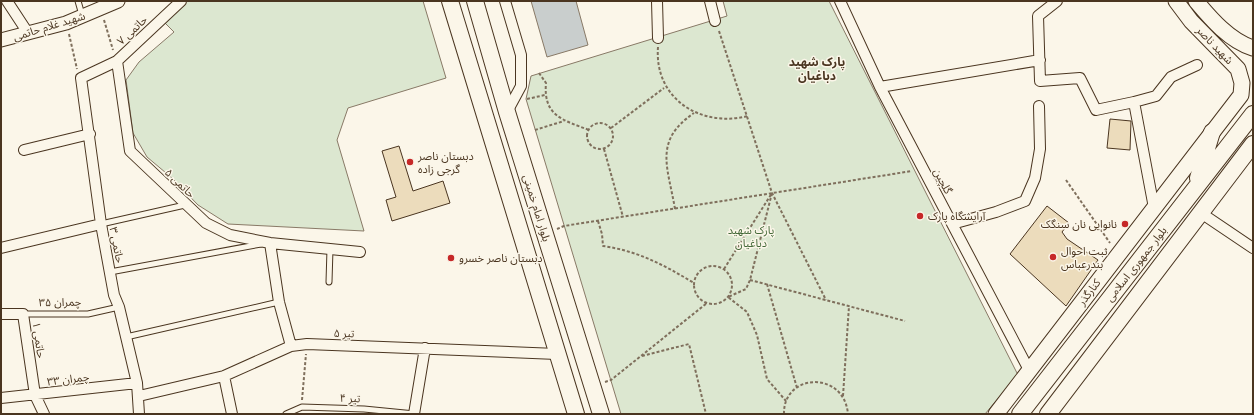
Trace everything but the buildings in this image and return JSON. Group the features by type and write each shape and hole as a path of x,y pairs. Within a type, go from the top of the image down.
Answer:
{"main road":[{"path":"450,1 576,414"},
{"name":"بلوار امام خمینی","path":"475,1 601,414"},
{"name":"شهید ناصر","path":"1176,1 1192,21 1235,65 1240,76 1241,95 1212,132"},
{"name":"شهید ناصر","path":"1196,1 1228,34 1242,45 1253,48"},
{"name":"بلوار جمهوری اسلامی","path":"1020,414 1253,114"},
{"path":"1195,188 1212,132"},
{"name":"کنارگذر","path":"996,414 1212,132"},
{"name":"بلوار جمهوری اسلامی","path":"1048,414 1253,144"}],"street":[{"path":"8,1 28,33"},
{"name":"شهید غلام حاتمی","path":"1,40 66,23 118,1"},
{"name":"حاتمی ۷","path":"117,61 181,1"},
{"path":"505,1 521,55 521,86 508,112"},
{"path":"657,1 658,38"},
{"path":"710,1 715,21"},
{"name":"گلچین","path":"840,1 880,87 1029,370"},
{"path":"1057,1 1038,16 1040,81 1080,78 1096,110 1156,96 1171,77 1197,65"},
{"path":"880,87 1040,60"},
{"path":"81,78 117,61"},
{"name":"حاتمی ۵","path":"117,61 130,151 185,205 206,223 230,235 270,243 360,252"},
{"name":"حاتمی ۳","path":"81,78 90,134 101,224 114,295 119,307 137,383 139,414"},
{"path":"1134,102 1154,208"},
{"path":"952,224 996,212 1024,201 1035,178 1040,149 1039,106"},
{"path":"24,150 90,134"},
{"path":"1201,212 1253,248"},
{"path":"1,248 101,224"},
{"path":"270,243 279,302 291,346"},
{"name":"چمران ۳۵","path":"1,314 23,314"},
{"name":"حاتمی ۱","path":"23,314 35,395 44,414"},
{"name":"تیر ۵","path":"139,396 224,376 291,346 307,344 557,354"},
{"path":"414,414 425,348"},
{"path":"224,376 232,414"},
{"name":"چمران ۳۳","path":"1,398 137,383"}],"lane":[{"path":"78,1 82,17"},
{"path":"101,224 185,205"},
{"path":"110,272 270,243"},
{"path":"329,282 330,249"},
{"path":"126,337 279,302"},
{"name":"چمران ۳۵","path":"23,314 88,314 119,307"},
{"name":"تیر ۴","path":"287,414 302,407 414,414"}],"path":[{"path":"100,9 117,61"},
{"path":"715,21 748,116 772,193 826,300"},
{"path":"66,23 81,78"},
{"path":"658,38 658,63 665,88 694,113 735,119 748,116"},
{"path":"539,73 546,84 545,95 551,111 565,121 589,130"},
{"path":"611,128 665,88"},
{"path":"526,99 545,95"},
{"path":"674,209 667,171 666,153 669,138 680,122 694,113"},
{"path":"535,130 565,121"},
{"path":"600,123 611,128 613,140 604,149 595,149 589,143 587,138 589,130 592,126 600,123"},
{"path":"604,149 624,217"},
{"path":"545,234 564,226 914,171 924,171"},
{"path":"1066,180 1118,254"},
{"path":"724,269 772,193"},
{"path":"728,297 732,288 731,277 724,269 711,265 700,271 694,282 697,295 707,303 718,303 746,288 750,280 772,193"},
{"path":"598,221 602,234 603,246 621,249 657,261 694,282"},
{"path":"750,280 905,321"},
{"path":"767,284 797,388"},
{"path":"728,297 747,312 757,335 767,380 786,401"},
{"path":"592,386 610,380 707,303"},
{"path":"848,414 843,396 849,306"},
{"path":"302,407 307,344"},
{"path":"641,356 689,344 706,414"},
{"path":"784,414 786,401 797,388 806,383 817,381 827,383 836,388 843,396"}],"green space":[{"path":"182,1 423,1 446,78 348,108 337,140 364,231 228,224 198,205 172,178 147,157 133,133 126,80 139,62 174,32 162,20"},
{"name":"پارک شهید دباغیان","path":"723,1 829,1 1018,375 985,414 621,414 526,99 531,76 727,16"}],"shaded area":[{"path":"531,1 576,1 588,45 547,57"}],"place":[{"name":"دبستان ناصر گرجی زاده","path":"410,162"},
{"name":"آرایشگاه پارک","path":"920,216"},
{"name":"نانوایی نان سنگک","path":"1125,224"},
{"name":"ثبت احوال بندرعباس","path":"1053,257"},
{"name":"دبستان ناصر خسرو","path":"451,258"}],"district":[{"name":"پارک شهید دباغیان","path":"817,69"}]}
